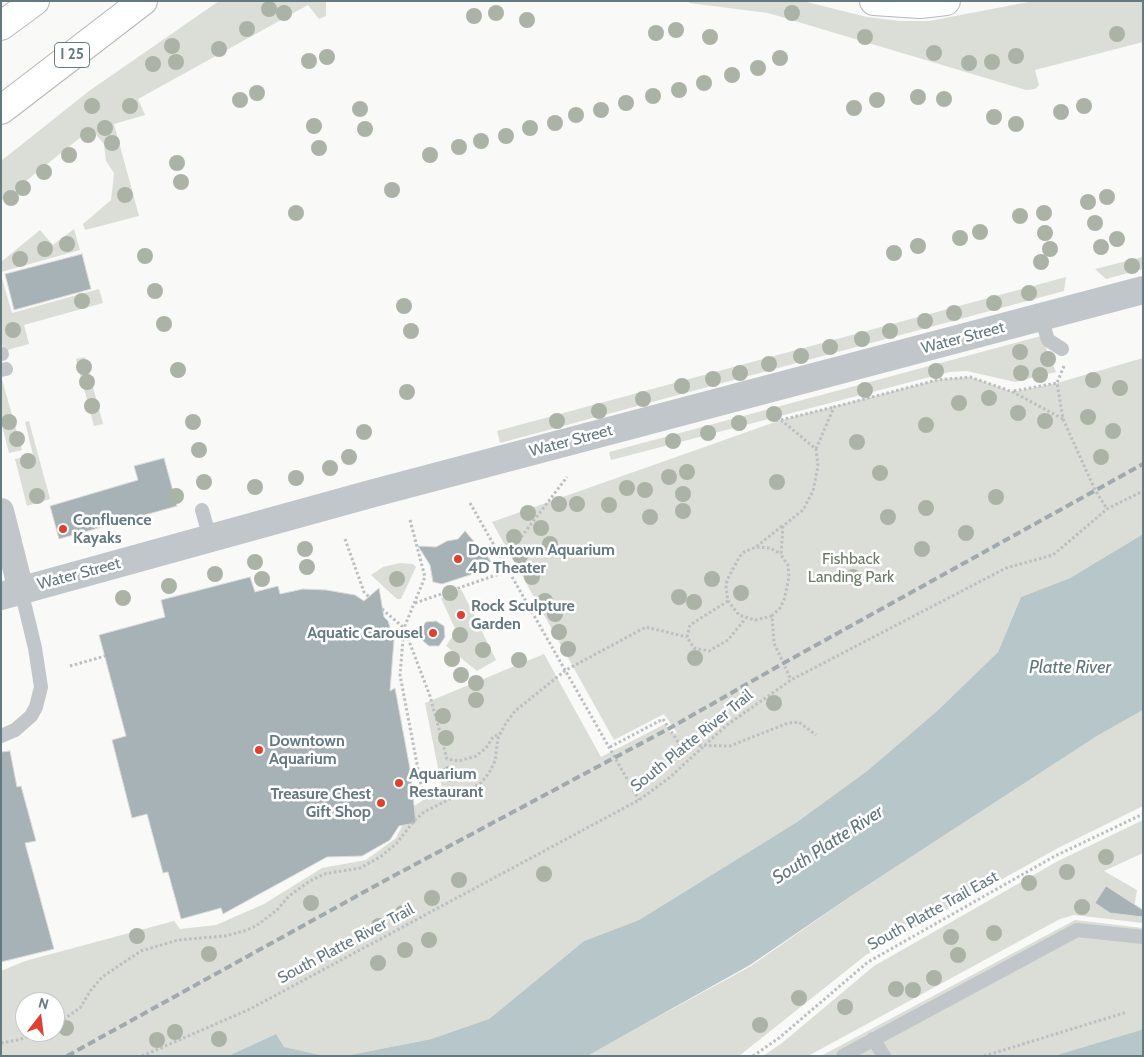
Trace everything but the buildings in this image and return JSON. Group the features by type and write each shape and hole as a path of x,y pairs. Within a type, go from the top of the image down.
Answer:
{"highway":[{"path":"1,26 35,1"},
{"name":"I 25","path":"1,110 143,1"},
{"path":"874,1 890,4 946,1"}],"street":[{"name":"Water Street","path":"11,593 210,538 1143,290"},
{"path":"1,511 11,593"}],"lane":[{"path":"1040,317 1048,340 1064,355"},
{"path":"202,510 210,538"},
{"path":"1,736 16,730 31,716 36,707 41,687 35,648 11,593"},
{"path":"843,1056 1077,930 1143,937"},
{"path":"873,1039 884,1056"}],"path":[{"path":"1064,355 1057,383 1063,419 1095,490 1107,509"},
{"path":"816,449 781,420 937,380 970,377 1013,392 1063,419"},
{"path":"1013,392 1057,383"},
{"path":"783,526 782,555 788,566 789,577 780,608 772,616 761,620 746,618 733,610 728,601 726,593 728,580 736,562 744,552 756,547 803,510 813,491 818,466 816,449 834,407"},
{"path":"503,561 567,477"},
{"name":"South Platte River Trail","path":"142,1056 250,1010 639,800 669,778 727,725 791,680 1006,568 1053,555 1107,509 1143,491"},
{"path":"470,503 639,800"},
{"path":"410,520 425,577 404,628 400,675 422,790"},
{"path":"345,539 364,592 369,597"},
{"path":"756,547 770,548 782,555"},
{"path":"414,604 508,571"},
{"path":"728,601 692,622 687,630 687,637 694,648 709,651 728,640 746,618"},
{"path":"382,608 404,628 430,696 447,759 459,762 476,756 486,748 493,737 501,732 515,712 566,670 646,627 687,637"},
{"path":"772,616 774,643 791,680"},
{"path":"70,666 105,656"},
{"path":"610,747 663,719 680,745 730,746 788,723 798,722 816,735"},
{"path":"65,1018 80,1008 91,990 102,978 141,951 178,940 225,936 244,931 256,926 277,910 289,896 310,881 324,874 360,868 380,857 396,844 414,821 424,812 480,784 489,773 495,761 501,732"},
{"name":"South Platte Trail East","path":"753,1056 779,1038 868,962 1056,856 1143,814"},
{"path":"984,1056 1127,1012"},
{"path":"1,1043 15,1041"}],"green space":[{"path":"219,1 326,1 326,16 319,19 308,5 138,99 145,115 114,124 139,216 85,230 83,224 111,200 114,173 106,161 104,144 91,129 1,201 1,161 89,91"},
{"path":"690,1 803,1 867,17 900,21 929,21 1034,1 1143,1 1143,42 1035,70 1039,85 1035,89 1026,90 768,13 689,3"},
{"path":"74,229 80,250 1,272 1,262 40,230 53,245"},
{"path":"1143,257 1143,269 1106,279 1095,269"},
{"path":"1,275 12,313 99,289 103,303 24,325 29,344 4,351 1,340"},
{"path":"1066,277 1064,291 500,443 497,431"},
{"path":"1041,336 1056,372 1015,382 967,371 949,372 611,460 609,452"},
{"path":"85,357 103,424 94,426 76,359"},
{"name":"Fishback Landing Park","path":"1143,358 1143,534 1070,578 1021,597 998,652 937,711 867,771 797,822 639,920 584,941 489,1019 431,1039 345,1056 325,1056 283,1047 276,1034 228,1056 1,1056 1,971 25,961 174,921 180,929 216,925 264,904 322,868 366,860 396,838 411,808 442,788 425,703 544,654 601,757 665,724 671,734 677,733 664,714 614,740 492,522 781,420 937,380 970,377 1013,392 1057,383"},
{"path":"1,376 22,450 9,453 1,422"},
{"path":"29,421 50,499 27,506 15,459 33,455 25,422"},
{"path":"400,563 413,564 416,567 401,599 397,599 371,575 383,567"},
{"name":"Rock Sculpture Garden","path":"461,589 496,660 477,671 446,646 456,631 441,598"},
{"path":"1143,710 1143,806 1058,848 866,955 739,1056 586,1056 751,966 851,896 1097,736"},
{"path":"1143,820 1143,853 1104,871 1137,890 1133,915 1143,917 1143,923 1074,915 1060,919 808,1056 763,1056 782,1043 874,966 1058,861"},
{"path":"1075,920 1143,928 1143,1056 821,1056"}],"water":[{"name":"Platte River","path":"1143,534 1143,710 1097,736 851,896 750,965 587,1056 345,1056 431,1039 489,1019 584,941 639,920 797,822 867,771 937,711 998,652 1021,597 1070,578"},
{"path":"1143,1029 1143,1056 1054,1056 1138,1031"},
{"path":"276,1034 284,1047 325,1056 228,1056"}],"railway":[{"path":"67,1056 384,881 670,728 1143,464"}],"place":[{"name":"Confluence Kayaks","path":"63,529"},
{"name":"Downtown Aquarium 4D Theater","path":"458,559"},
{"name":"Rock Sculpture Garden","path":"461,615"},
{"name":"Aquatic Carousel","path":"433,633"},
{"name":"Downtown Aquarium","path":"259,750"},
{"name":"Aquarium Restaurant","path":"399,783"},
{"name":"Treasure Chest Gift Shop","path":"381,803"}],"water label":[{"name":"South Platte River","path":"828,845"}]}
